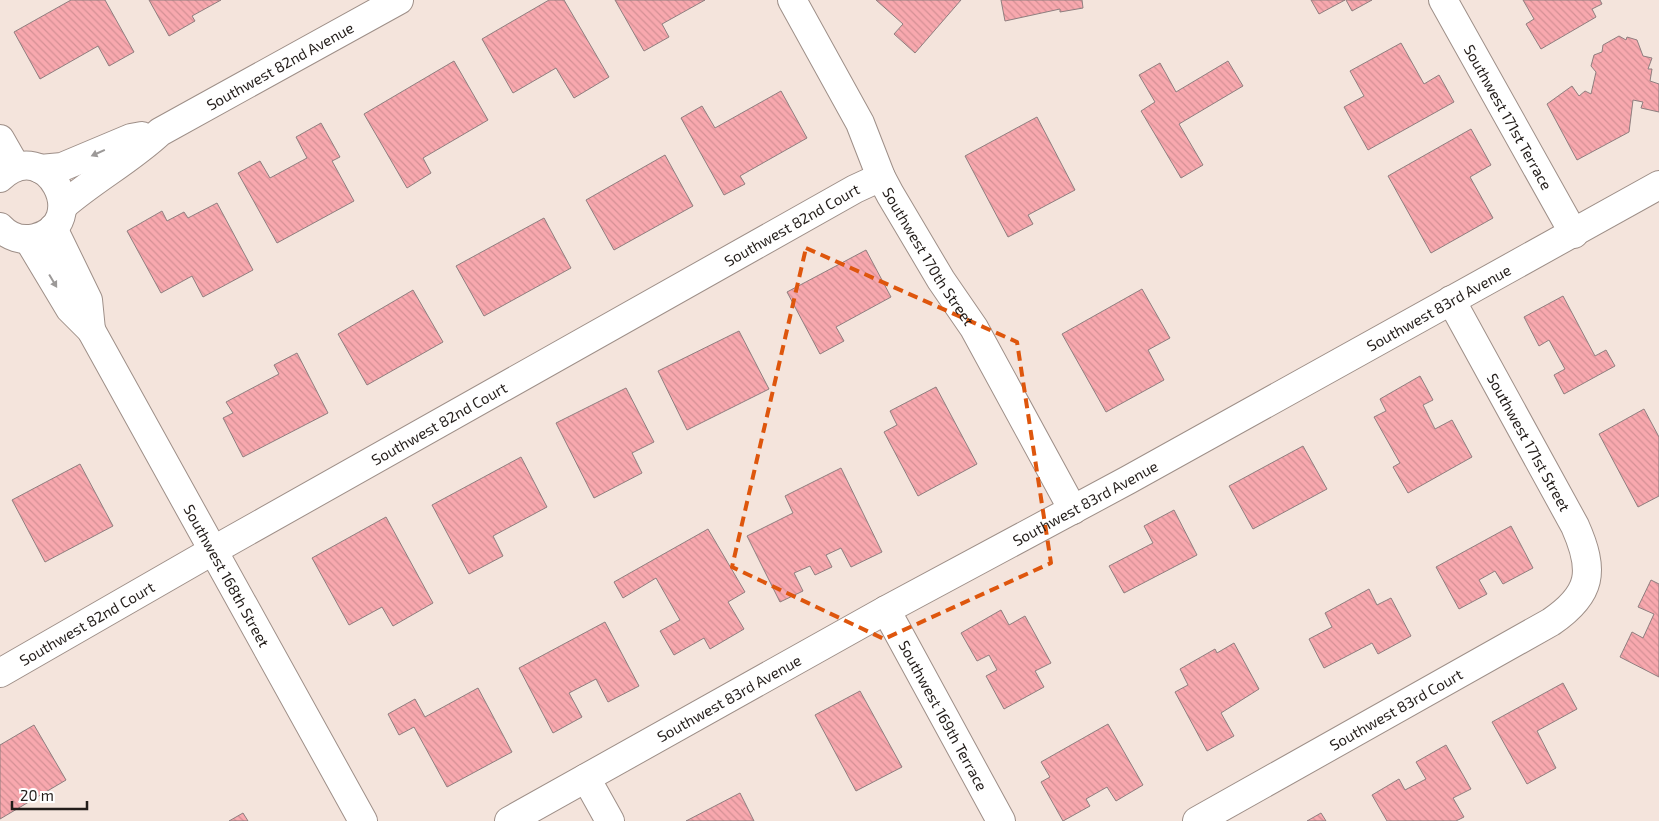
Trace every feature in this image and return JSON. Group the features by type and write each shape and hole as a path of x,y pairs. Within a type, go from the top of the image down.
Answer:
{"street":[{"name":"Southwest 82nd Avenue","path":"8,234 38,238 90,183 137,153 160,132 399,0"},
{"name":"Southwest 170th Street","path":"792,0 860,123 881,177 941,280 974,328 1073,510"},
{"name":"Southwest 171st Terrace","path":"1444,0 1574,234"},
{"name":"Southwest 82nd Avenue","path":"19,171 62,167 131,138 160,132"},
{"path":"0,139 19,171"},
{"name":"Southwest 168th Street","path":"19,171 50,175 62,195 58,217 88,300 91,330"},
{"name":"Southwest 82nd Court","path":"0,673 214,550 846,194 881,177"},
{"name":"Southwest 83rd Avenue","path":"509,821 886,610 1073,510 1451,300 1574,234 1659,185"},
{"name":"Southwest 168th Street","path":"8,234 70,309 91,330 363,821"},
{"name":"Southwest 171st Street","path":"1451,300 1575,526 1588,560 1588,573 1584,588"},
{"name":"Southwest 83rd Court","path":"1197,821 1551,622 1577,601 1584,588"},
{"name":"Southwest 169th Terrace","path":"886,610 1001,821"},
{"path":"586,778 610,821"}],"highlighted area":[{"path":"806,248 1017,342 1051,563 884,639 732,567"}],"building":[{"path":"71,0 105,0 134,52 109,66 98,46 40,79 14,32"},
{"path":"149,0 221,0 192,16 195,21 169,36"},
{"path":"549,0 564,0 609,77 574,98 556,68 513,93 482,39"},
{"path":"615,0 705,0 662,24 669,37 644,51"},
{"path":"876,0 961,0 915,53 894,34 903,24"},
{"path":"1001,0 1082,0 1083,8 1060,12 1060,9 1005,21"},
{"path":"1311,0 1345,0 1319,14"},
{"path":"1346,0 1372,0 1352,11"},
{"path":"1523,0 1600,0 1602,4 1592,9 1596,17 1541,49 1526,24 1534,19"},
{"path":"1619,36 1626,40 1627,37 1637,40 1643,56 1652,58 1648,69 1652,69 1650,81 1659,84 1659,112 1641,108 1643,102 1633,100 1629,132 1577,160 1547,104 1572,86 1579,96 1585,91 1591,94 1596,72 1591,66 1594,55 1602,52 1603,45"},
{"path":"1401,43 1424,84 1439,75 1454,102 1368,150 1344,107 1364,96 1350,71"},
{"path":"454,61 488,120 423,158 431,173 407,188 364,114"},
{"path":"1228,61 1243,86 1179,124 1203,165 1181,178 1141,111 1155,102 1139,75 1160,63 1176,92"},
{"path":"781,91 807,138 740,176 745,184 724,195 681,118 702,106 715,128"},
{"path":"1037,117 1075,190 1028,215 1033,224 1008,237 965,156"},
{"path":"321,123 340,157 332,161 354,201 277,243 238,173 260,161 270,178 307,158 296,137"},
{"path":"1471,129 1491,165 1470,177 1493,218 1431,253 1388,176"},
{"path":"665,155 693,206 614,250 586,200"},
{"path":"217,203 253,270 203,297 192,276 161,293 127,231 162,211 167,221 184,212 188,218"},
{"path":"544,218 571,268 484,316 456,266"},
{"path":"866,250 891,297 836,327 844,341 820,354 787,292"},
{"path":"1142,289 1170,338 1148,350 1164,380 1106,412 1062,334"},
{"path":"413,290 443,342 367,385 338,334"},
{"path":"1563,296 1595,356 1606,350 1615,366 1564,394 1554,375 1565,369 1549,340 1539,346 1524,317"},
{"path":"739,331 769,389 687,430 658,371"},
{"path":"297,353 328,413 243,457 223,418 233,413 226,402 279,374 274,365"},
{"path":"1420,376 1433,400 1423,405 1435,429 1452,420 1472,457 1408,493 1393,467 1400,463 1374,417 1386,411 1380,399"},
{"path":"936,387 977,464 918,496 884,432 897,425 890,411"},
{"path":"626,388 654,442 632,453 642,473 594,498 556,423"},
{"path":"1644,409 1659,437 1659,496 1638,507 1599,434"},
{"path":"1303,446 1327,489 1253,529 1229,486"},
{"path":"521,457 547,507 493,536 503,556 469,574 432,505"},
{"path":"80,464 113,526 45,562 12,500"},
{"path":"841,468 882,552 851,567 841,548 826,555 832,567 815,575 810,566 794,573 803,591 780,602 747,536 793,513 785,496"},
{"path":"1174,510 1197,555 1124,593 1109,566 1153,543 1144,526"},
{"path":"386,517 433,603 393,626 382,607 349,625 312,558"},
{"path":"1511,526 1533,568 1503,584 1495,571 1479,580 1487,594 1459,609 1436,567"},
{"path":"708,529 745,592 728,602 744,629 710,649 704,638 674,655 660,631 680,620 656,578 623,598 614,582"},
{"path":"1651,580 1659,584 1659,677 1620,657 1632,632 1643,638 1654,614 1638,607"},
{"path":"1369,589 1377,605 1391,598 1411,636 1378,654 1372,643 1324,668 1309,639 1332,627 1325,613"},
{"path":"1001,610 1009,625 1025,616 1051,663 1035,671 1044,687 1004,709 986,676 997,670 989,655 977,661 961,633"},
{"path":"605,622 639,686 608,702 596,679 569,693 582,717 553,733 519,668"},
{"path":"1234,643 1259,689 1221,713 1234,736 1207,751 1175,692 1188,685 1180,669 1215,649 1217,653"},
{"path":"1563,683 1577,709 1537,731 1556,768 1527,784 1492,722"},
{"path":"478,688 512,752 447,787 414,727 399,735 388,714 415,699 425,717"},
{"path":"860,691 902,767 856,791 815,715"},
{"path":"1108,724 1143,785 1116,801 1107,787 1086,799 1090,806 1063,821 1041,782 1050,777 1041,762"},
{"path":"34,725 66,780 0,819 0,745"},
{"path":"1446,745 1471,789 1453,798 1464,817 1456,821 1387,821 1372,795 1399,779 1405,790 1426,779 1416,762"},
{"path":"740,793 754,821 686,821"},
{"path":"243,813 248,821 229,821"},
{"path":"1321,813 1326,821 1307,821"}]}
